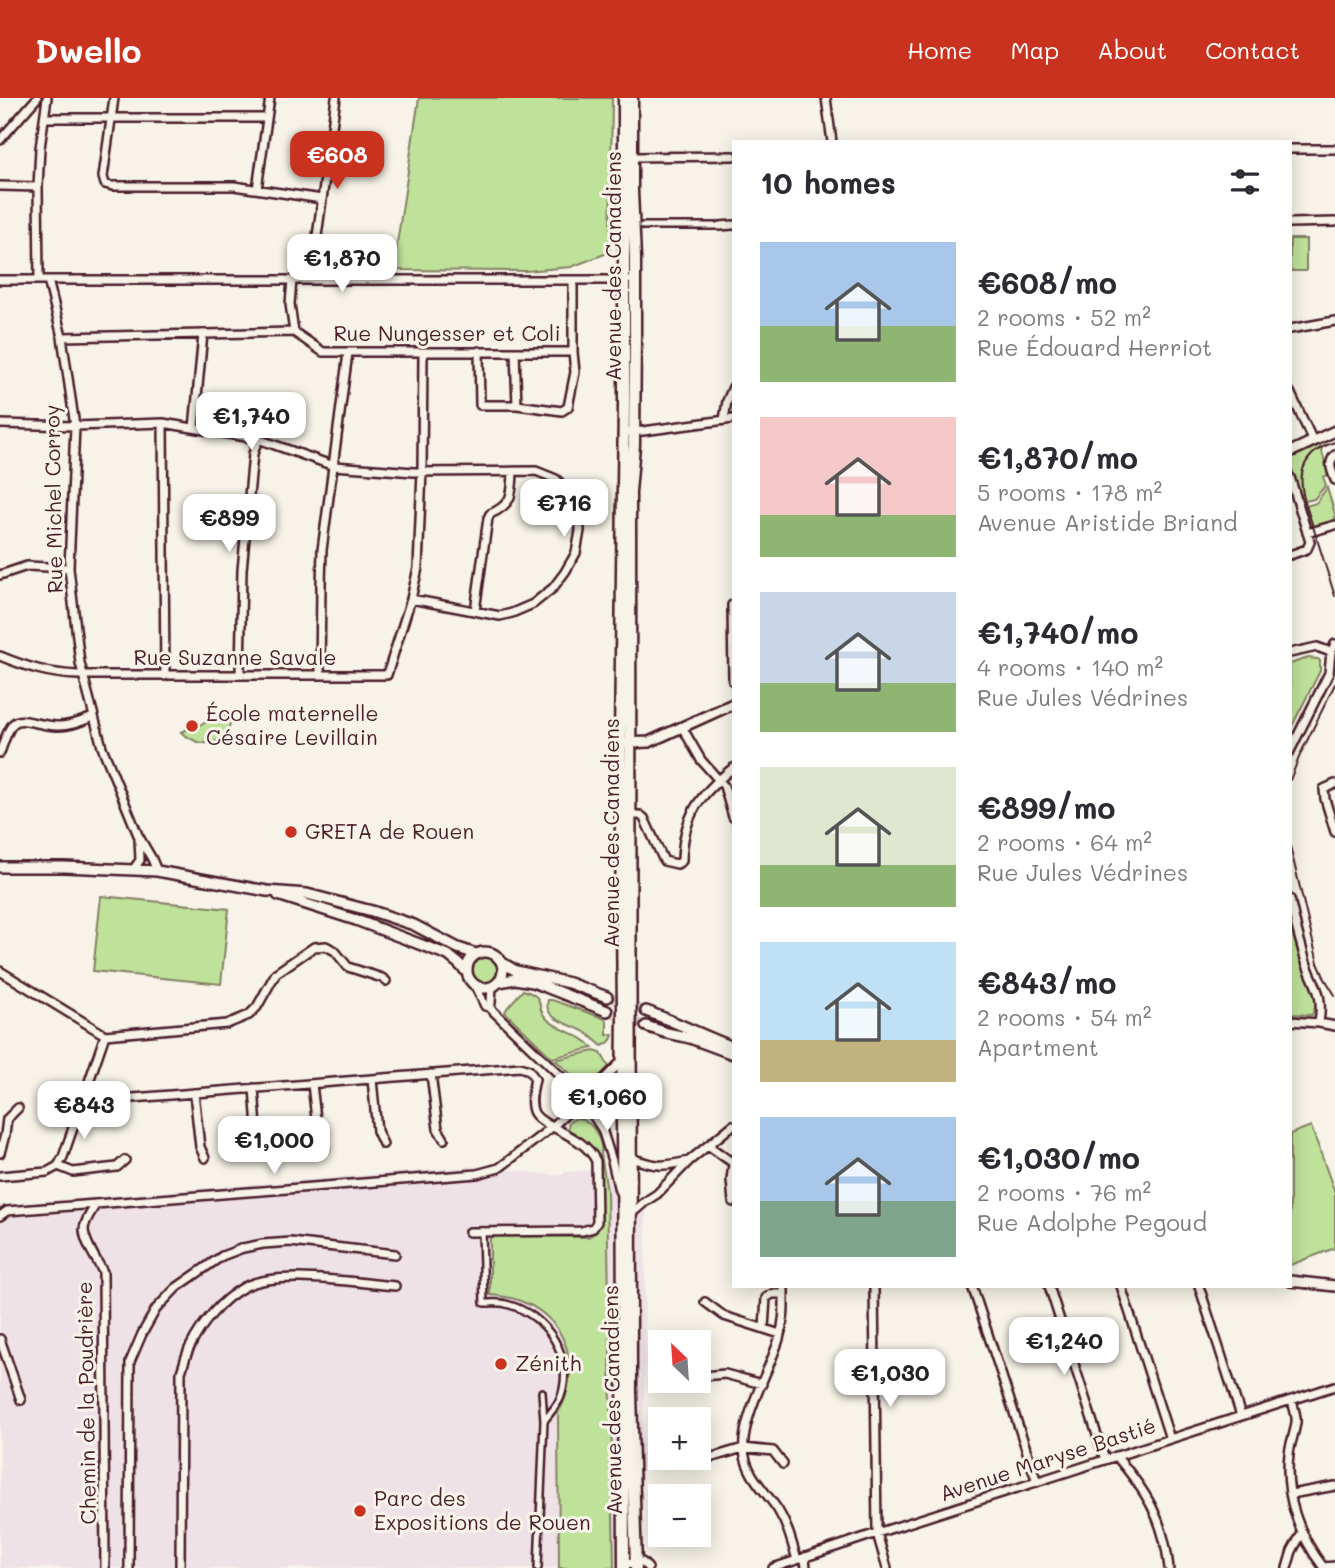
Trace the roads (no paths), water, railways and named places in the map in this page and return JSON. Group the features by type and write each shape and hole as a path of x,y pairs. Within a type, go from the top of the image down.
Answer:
{"main road":[{"name":"Avenue des Canadiens","path":"624,98 629,280"},
{"name":"Avenue des Canadiens","path":"630,1566 622,1206 622,1061 626,743 630,683 629,280 632,98"},
{"name":"Avenue des Canadiens","path":"626,743 632,815 630,1566"}],"street":[{"path":"0,140 37,98"},
{"path":"39,281 38,187 47,98"},
{"path":"114,98 103,177 105,184 234,186 322,199"},
{"path":"257,189 270,98"},
{"path":"311,280 336,98"},
{"path":"825,98 832,140"},
{"path":"45,118 267,118"},
{"path":"1292,149 1335,149"},
{"path":"632,157 732,156"},
{"path":"0,187 38,187"},
{"path":"1292,223 1335,222"},
{"path":"642,226 732,225"},
{"path":"62,337 294,332 290,304 292,280"},
{"path":"479,351 480,405 517,405 562,411 568,407 575,372 573,280"},
{"path":"0,281 629,280"},
{"name":"Rue Michel Corroy","path":"48,281 62,337 75,426 69,568 80,663 102,747 138,835 157,872"},
{"path":"1292,329 1335,321"},
{"name":"Rue Nungesser et Coli","path":"294,332 323,352 573,352"},
{"path":"194,428 204,334"},
{"path":"515,352 517,405"},
{"path":"320,675 323,550 348,353"},
{"path":"0,424 75,426 163,423 258,439 334,466 422,471 536,471 556,479 572,495 579,514 580,531 576,553 553,588 533,604 512,613 500,616 411,599 418,568 422,471 423,353"},
{"path":"724,420 732,389"},
{"path":"1292,396 1313,441"},
{"path":"629,431 732,419"},
{"path":"163,423 164,676"},
{"path":"1292,451 1335,431"},
{"path":"240,675 242,569 253,454 258,439"},
{"path":"1335,455 1330,465 1335,480"},
{"path":"475,611 488,518 512,496 513,472"},
{"path":"1292,484 1310,542 1307,549 1292,554"},
{"path":"1307,533 1335,525"},
{"path":"0,575 27,566 69,568"},
{"name":"Rue Suzanne Savale","path":"0,656 50,673 83,675 387,675 411,599"},
{"path":"1292,747 1329,673 1331,652 1335,643"},
{"path":"1292,653 1317,647 1331,652"},
{"path":"626,743 649,742 732,704"},
{"path":"0,753 10,725 19,720 57,726 93,717"},
{"path":"682,727 702,760 724,786 732,814"},
{"path":"632,815 644,818 664,861 677,864 682,862 682,847 688,822 700,799 732,769"},
{"path":"1335,784 1324,789 1335,832"},
{"name":"Rue Michel Corroy","path":"133,870 140,860 138,835"},
{"path":"0,867 157,872 267,891 307,894 414,925 455,947 477,954"},
{"path":"267,891 356,920 448,955 467,972"},
{"path":"1292,907 1306,963 1320,997 1319,1023"},
{"path":"0,971 106,1035 227,1024 239,1020 257,1007 276,972 314,947 326,946 335,951 348,967 386,981"},
{"path":"489,1007 495,984 503,971 497,956 485,952 477,954 469,961 467,972 468,978 481,988 495,984 514,979 533,982 607,1011"},
{"path":"501,962 516,971 569,983 607,997"},
{"path":"475,985 485,1006 583,1100 602,1129 622,1206"},
{"path":"646,1011 732,1047"},
{"path":"1292,1021 1335,1026"},
{"path":"646,1026 732,1054"},
{"path":"0,1176 47,1172 62,1161 106,1035"},
{"path":"0,1216 7,1211 477,1174 499,1168 552,1127 622,1061"},
{"path":"84,1100 520,1067 530,1070 535,1079 532,1096 535,1115 585,1145 596,1161 597,1222 593,1228 582,1231 469,1232"},
{"path":"431,1074 438,1129 444,1139"},
{"path":"372,1079 377,1131 383,1144"},
{"path":"312,1084 318,1136 325,1148"},
{"path":"254,1088 258,1141 266,1153"},
{"path":"194,1093 200,1147 205,1158"},
{"path":"0,1153 7,1119 18,1108"},
{"path":"631,1214 732,1126"},
{"path":"709,1146 732,1163"},
{"path":"631,1158 658,1166 690,1161"},
{"path":"58,1166 73,1172 117,1167 125,1160"},
{"path":"732,1169 732,1195"},
{"name":"Chemin de la Poudrière","path":"96,1204 84,1229 103,1272 106,1568"},
{"path":"482,1231 484,1303 503,1303 524,1310 545,1327 557,1343 565,1365 564,1386 559,1402 544,1421"},
{"path":"129,1568 130,1362 156,1310 176,1288 197,1272 222,1256 243,1248 290,1242 395,1254"},
{"path":"180,1568 181,1372 190,1346 211,1315 223,1302 245,1287 261,1281 292,1277 395,1286"},
{"path":"1292,1281 1335,1286"},
{"path":"874,1288 877,1533 887,1568"},
{"path":"973,1288 1037,1482"},
{"path":"1050,1288 1105,1460"},
{"path":"1122,1288 1170,1439"},
{"path":"1200,1288 1241,1416"},
{"path":"764,1328 766,1298 784,1290 785,1319 746,1425 743,1448 753,1478 777,1510 806,1568"},
{"path":"705,1301 724,1316 780,1334"},
{"path":"0,1339 21,1400"},
{"path":"711,1375 725,1374 762,1384"},
{"name":"Avenue Maryse Bastié","path":"773,1568 1335,1386"},
{"path":"538,1568 544,1421 541,1392"},
{"path":"1292,1400 1296,1420 1288,1464 1295,1514 1302,1533 1324,1567 1335,1566"},
{"path":"711,1458 743,1448 773,1451 782,1464"},
{"path":"1116,1456 1138,1481 1159,1519 1169,1568"},
{"path":"1291,1494 1335,1486"},
{"path":"1287,1568 1302,1533"},
{"path":"630,1566 642,1562 648,1568"}],"tunnel":[{"path":"607,997 646,1011"},
{"path":"607,1011 646,1026"}],"tram line":[{"path":"1335,442 1310,457 1301,481 1335,596"},
{"path":"1292,775 1335,684"},
{"path":"1292,854 1318,963 1335,995"}],"place":[{"name":"École maternelle Césaire Levillain","path":"192,726"},
{"name":"GRETA de Rouen","path":"291,832"},
{"name":"Zénith","path":"501,1364"},
{"name":"Parc des Expositions de Rouen","path":"360,1511"}]}
